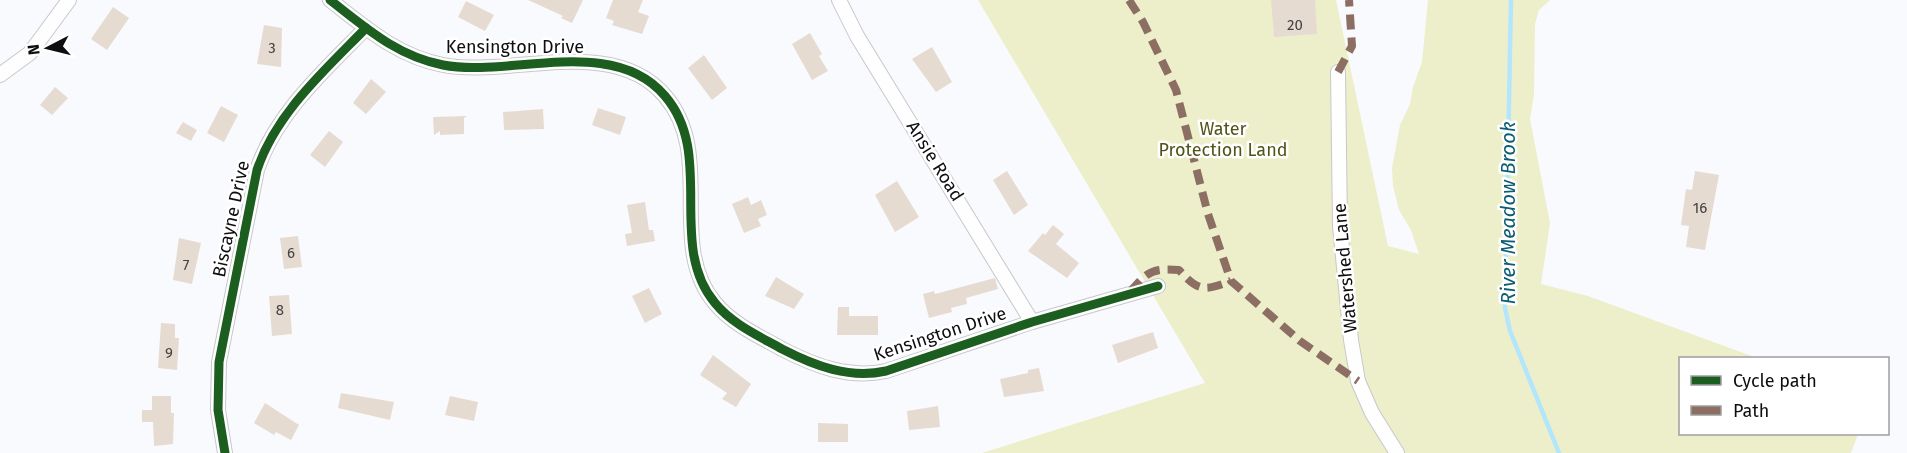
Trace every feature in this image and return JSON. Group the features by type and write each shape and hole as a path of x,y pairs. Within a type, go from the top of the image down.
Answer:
{"street":[{"path":"0,75 30,52 69,0"},
{"name":"Kensington Drive","path":"330,0 398,50 444,65 470,67 584,62 606,65 648,81 669,101 686,135 692,168 694,246 708,293 734,321 795,356 840,372 870,374 1032,322 1158,286"},
{"name":"Ansie Road","path":"839,0 857,36 1032,322"},
{"name":"Biscayne Drive","path":"225,453 218,410 219,362 257,170 268,143 294,105 366,28"},
{"name":"Watershed Lane","path":"1338,72 1340,226 1351,340 1358,381 1372,413 1397,453"}],"green space":[{"name":"Water Protection Land","path":"978,0 1336,0 1388,246 1419,254 1411,230 1399,210 1393,186 1392,168 1400,125 1410,104 1422,62 1428,0 1550,0 1539,10 1535,24 1534,95 1530,119 1550,223 1541,284 1588,296 1754,357 1679,357 1679,435 1858,435 1851,453 982,453 1205,383"}],"building":[{"path":"528,0 583,0 572,23 561,18 563,16"},
{"path":"613,0 643,0 638,12 649,16 642,34 612,25 614,21 606,18"},
{"path":"1271,0 1315,0 1317,34 1274,37"},
{"path":"466,1 494,15 485,31 458,17"},
{"path":"113,7 129,18 107,50 91,39"},
{"path":"264,25 282,28 281,67 257,64"},
{"path":"810,33 822,54 819,56 828,71 812,80 792,44"},
{"path":"932,47 952,82 936,92 912,59"},
{"path":"704,55 727,88 712,100 688,68"},
{"path":"371,79 386,92 366,114 353,103"},
{"path":"55,87 68,98 52,115 40,105"},
{"path":"221,106 238,115 224,142 207,133"},
{"path":"598,108 626,117 620,135 592,125"},
{"path":"543,109 544,129 504,130 503,112"},
{"path":"467,116 464,118 464,134 440,135 440,131 434,135 433,117"},
{"path":"183,122 197,130 191,141 176,133"},
{"path":"329,131 343,142 325,167 310,155"},
{"path":"1007,171 1028,205 1014,215 993,180"},
{"path":"1695,171 1719,175 1705,250 1686,247 1689,226 1681,225 1686,189 1692,190"},
{"path":"897,181 919,217 895,232 875,195"},
{"path":"748,197 751,205 761,200 767,215 758,219 761,226 744,233 732,204"},
{"path":"645,202 649,230 653,230 655,241 627,246 625,234 632,233 627,205"},
{"path":"1053,225 1064,234 1056,244 1079,263 1067,278 1028,251"},
{"path":"298,236 302,267 284,269 280,238"},
{"path":"179,238 201,243 192,284 173,280"},
{"path":"776,277 804,294 794,309 765,296"},
{"path":"995,278 998,289 966,298 967,304 951,308 952,312 929,318 923,294 934,291 935,294"},
{"path":"649,288 662,314 645,323 632,296"},
{"path":"289,295 292,334 272,336 269,296"},
{"path":"838,307 849,307 849,316 878,316 878,335 837,335"},
{"path":"161,323 175,324 175,338 179,338 177,370 158,368"},
{"path":"1153,332 1158,348 1118,363 1112,345"},
{"path":"713,355 751,384 736,407 722,399 727,393 700,375"},
{"path":"1039,368 1044,391 1004,397 1000,379 1028,373 1028,370"},
{"path":"341,393 394,402 390,420 338,408"},
{"path":"152,396 171,396 171,413 174,413 173,444 154,446 153,422 142,422 142,410 152,410"},
{"path":"450,396 478,402 474,421 445,415"},
{"path":"265,403 299,425 291,440 276,432 274,435 254,423"},
{"path":"938,406 940,427 909,430 907,411"},
{"path":"818,423 848,424 848,442 818,442"}],"waterway":[{"name":"River Meadow Brook","path":"1511,0 1505,308 1510,331 1559,453"}],"marked path":[{"path":"1129,0 1143,22 1176,90 1208,214 1231,281 1300,341 1358,381"},
{"path":"1338,72 1352,46 1349,0"},
{"path":"1130,292 1150,273 1162,270 1179,270 1202,288 1214,287 1231,281"}],"cycle path":[{"path":"330,0 383,40 426,61 469,68 589,62 618,67 643,77 665,96 680,119 687,145 690,172 694,254 701,280 715,303 746,329 820,366 859,373 886,371 1032,322 1158,286"},
{"path":"225,453 218,410 219,362 257,170 265,149 289,111 303,93 366,28"}]}
